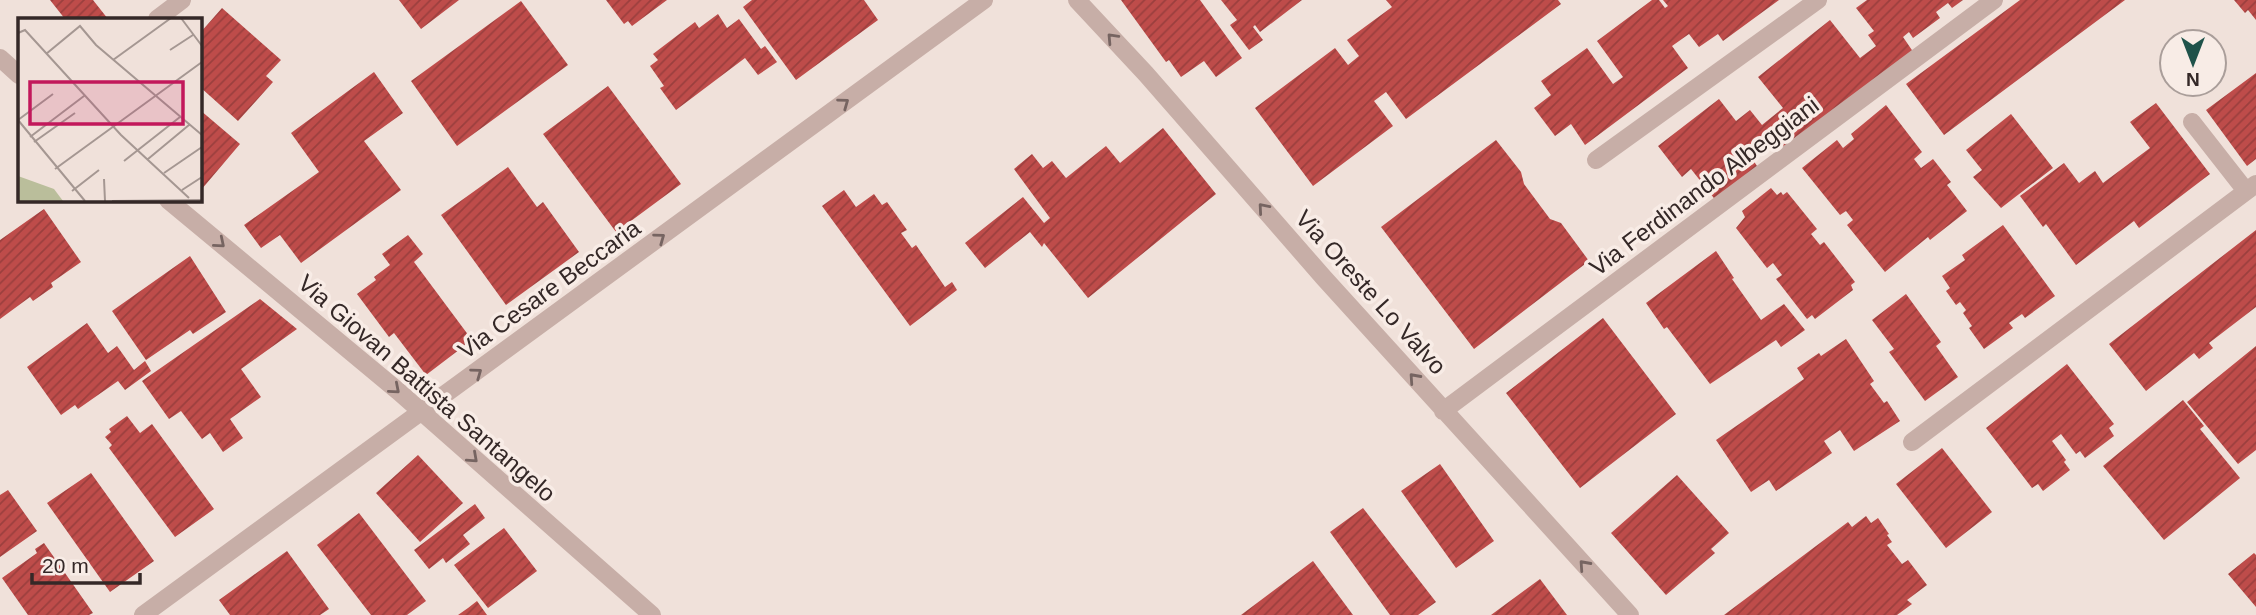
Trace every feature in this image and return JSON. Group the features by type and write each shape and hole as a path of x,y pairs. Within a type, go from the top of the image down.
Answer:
{"street":[{"path":"159,18 182,0"},
{"name":"Via Cesare Beccaria","path":"143,615 984,0"},
{"name":"Via Oreste Lo Valvo","path":"1077,0 1146,74 1443,411 1630,615"},
{"path":"1596,160 1818,0"},
{"name":"Via Ferdinando Albeggiani","path":"1443,411 1994,0"},
{"path":"0,58 18,74"},
{"path":"1913,442 2251,187 2192,121"},
{"name":"Via Giovan Battista Santangelo","path":"169,201 422,413 652,615"}],"building":[{"path":"50,0 93,0 107,18 64,18"},
{"path":"399,0 459,0 421,29"},
{"path":"606,0 667,0 632,26 628,21 624,24"},
{"path":"752,0 864,0 878,20 796,80 743,7"},
{"path":"1121,0 1200,0 1242,58 1216,77 1204,61 1181,77 1169,60 1166,62"},
{"path":"1221,0 1302,0 1260,32 1255,25 1253,27 1263,40 1249,50 1230,25 1237,20"},
{"path":"1386,0 1558,0 1561,4 1406,119 1386,92 1374,101 1393,126 1313,186 1255,108 1335,48 1348,65 1359,56 1347,40 1392,7"},
{"path":"1652,0 1659,0 1665,8 1668,6 1663,0 1779,0 1723,41 1718,34 1699,47 1689,34 1672,46 1688,68 1585,145 1571,124 1555,136 1534,108 1551,95 1541,81 1587,48 1613,84 1623,77 1597,41"},
{"path":"1867,0 1963,0 1952,8 1948,3 1936,12 1940,18 1913,38 1909,32 1903,37 1916,56 1783,150 1771,136 1749,154 1759,169 1717,202 1691,169 1682,177 1658,146 1719,99 1736,121 1750,110 1762,125 1783,108 1758,77 1830,20 1860,58 1876,46 1868,35 1874,31 1856,8"},
{"path":"2020,0 2125,0 1944,135 1906,84"},
{"path":"2234,0 2256,0 2256,20 2248,10 2245,13"},
{"path":"521,1 568,65 457,146 411,81"},
{"path":"222,8 281,60 266,76 273,82 238,121 201,88 201,32"},
{"path":"718,14 727,28 739,19 761,49 765,46 777,62 758,75 745,58 676,110 660,88 664,86 650,66 658,60 653,54 695,22 699,28"},
{"path":"374,72 403,113 364,141 401,190 301,263 280,235 261,248 244,225 319,172 291,133"},
{"path":"2256,73 2256,159 2247,166 2206,110 2222,98 2228,98 2228,94"},
{"path":"608,86 681,184 616,232 543,134"},
{"path":"2156,103 2210,174 2139,228 2134,221 2076,265 2046,224 2043,227 2020,196 2064,163 2079,183 2095,171 2103,183 2150,148 2130,122"},
{"path":"1886,105 1922,152 1914,159 1921,168 1933,159 1951,182 1947,185 1967,211 1930,240 1928,237 1885,272 1847,225 1853,220 1846,211 1840,215 1802,168 1837,140 1843,148 1854,139 1851,134"},
{"path":"201,111 240,144 201,190"},
{"path":"2011,114 2053,168 2001,208 1973,177 1982,170 1966,150"},
{"path":"1163,128 1216,194 1088,298 1044,243 1042,247 1030,232 985,268 965,243 1023,197 1044,223 1050,218 1014,169 1032,154 1043,168 1052,161 1066,178 1106,146 1120,163"},
{"path":"1496,140 1521,172 1524,184 1550,219 1561,223 1589,261 1474,349 1381,227"},
{"path":"508,167 537,207 543,202 579,252 506,305 441,215"},
{"path":"1771,188 1777,195 1787,192 1817,229 1811,234 1820,245 1824,242 1855,282 1851,285 1853,290 1815,319 1812,315 1807,319 1776,279 1782,275 1773,263 1767,268 1736,228 1745,217 1742,211"},
{"path":"844,190 856,207 874,194 882,205 887,202 907,230 901,233 912,248 916,245 945,287 952,282 957,290 910,326 822,206"},
{"path":"44,209 81,262 51,283 53,287 33,301 30,297 0,319 0,240"},
{"path":"2003,225 2055,296 2025,318 2022,314 2009,323 2013,328 1984,349 1969,328 1972,326 1963,313 1966,310 1960,302 1956,305 1946,291 1950,288 1942,276 1965,260 1962,255"},
{"path":"2256,230 2256,307 2209,343 2213,348 2199,359 2194,353 2146,391 2109,344"},
{"path":"408,235 423,254 414,262 472,340 426,375 394,333 389,337 357,294 390,265 382,254"},
{"path":"1716,251 1761,320 1784,304 1805,330 1781,347 1776,340 1710,384 1646,303"},
{"path":"190,256 226,312 193,334 190,330 146,360 112,311"},
{"path":"1906,294 1941,342 1936,346 1958,377 1925,401 1889,352 1894,349 1872,320"},
{"path":"260,299 297,329 241,369 261,397 230,419 243,438 223,452 210,433 202,439 181,411 169,419 142,381"},
{"path":"1603,318 1676,414 1580,488 1506,393"},
{"path":"87,323 108,353 117,346 134,370 145,361 151,371 125,390 118,381 78,409 75,405 61,415 27,367"},
{"path":"1846,339 1874,381 1870,384 1884,403 1887,401 1900,421 1854,451 1840,430 1824,441 1832,453 1776,491 1769,480 1751,492 1716,440 1804,379 1797,368"},
{"path":"2256,346 2256,450 2238,464 2187,402"},
{"path":"2067,364 2114,424 2109,428 2114,436 2085,458 2080,451 2076,454 2061,434 2052,441 2070,470 2043,491 2038,484 2032,488 1986,428"},
{"path":"2183,400 2204,426 2200,429 2240,478 2164,540 2103,466"},
{"path":"127,416 140,433 152,424 214,509 175,537 109,448 112,445 105,437 111,432 109,429"},
{"path":"1942,448 1992,512 1946,548 1896,484"},
{"path":"418,455 463,503 420,542 376,493"},
{"path":"1440,464 1494,541 1456,568 1401,491"},
{"path":"91,473 154,561 110,592 47,503"},
{"path":"1677,475 1729,533 1711,549 1715,553 1666,595 1611,533"},
{"path":"8,490 37,531 0,557 0,495"},
{"path":"475,504 485,518 463,535 470,544 446,563 443,558 429,569 414,550"},
{"path":"1363,508 1436,602 1418,615 1390,615 1330,532"},
{"path":"359,513 426,601 407,615 371,615 317,545"},
{"path":"1866,516 1871,523 1878,518 1892,542 1887,545 1902,564 1908,560 1927,585 1907,600 1912,604 1897,615 1724,615 1848,522 1852,527"},
{"path":"504,528 537,571 488,608 454,565"},
{"path":"44,543 93,613 28,615 2,578 37,553 35,549"},
{"path":"287,551 329,609 320,615 230,615 219,600"},
{"path":"2254,553 2256,555 2256,607 2228,574"},
{"path":"1313,561 1353,615 1241,615"},
{"path":"1540,579 1567,615 1491,615"},
{"path":"477,601 487,615 458,615 468,608"}]}
